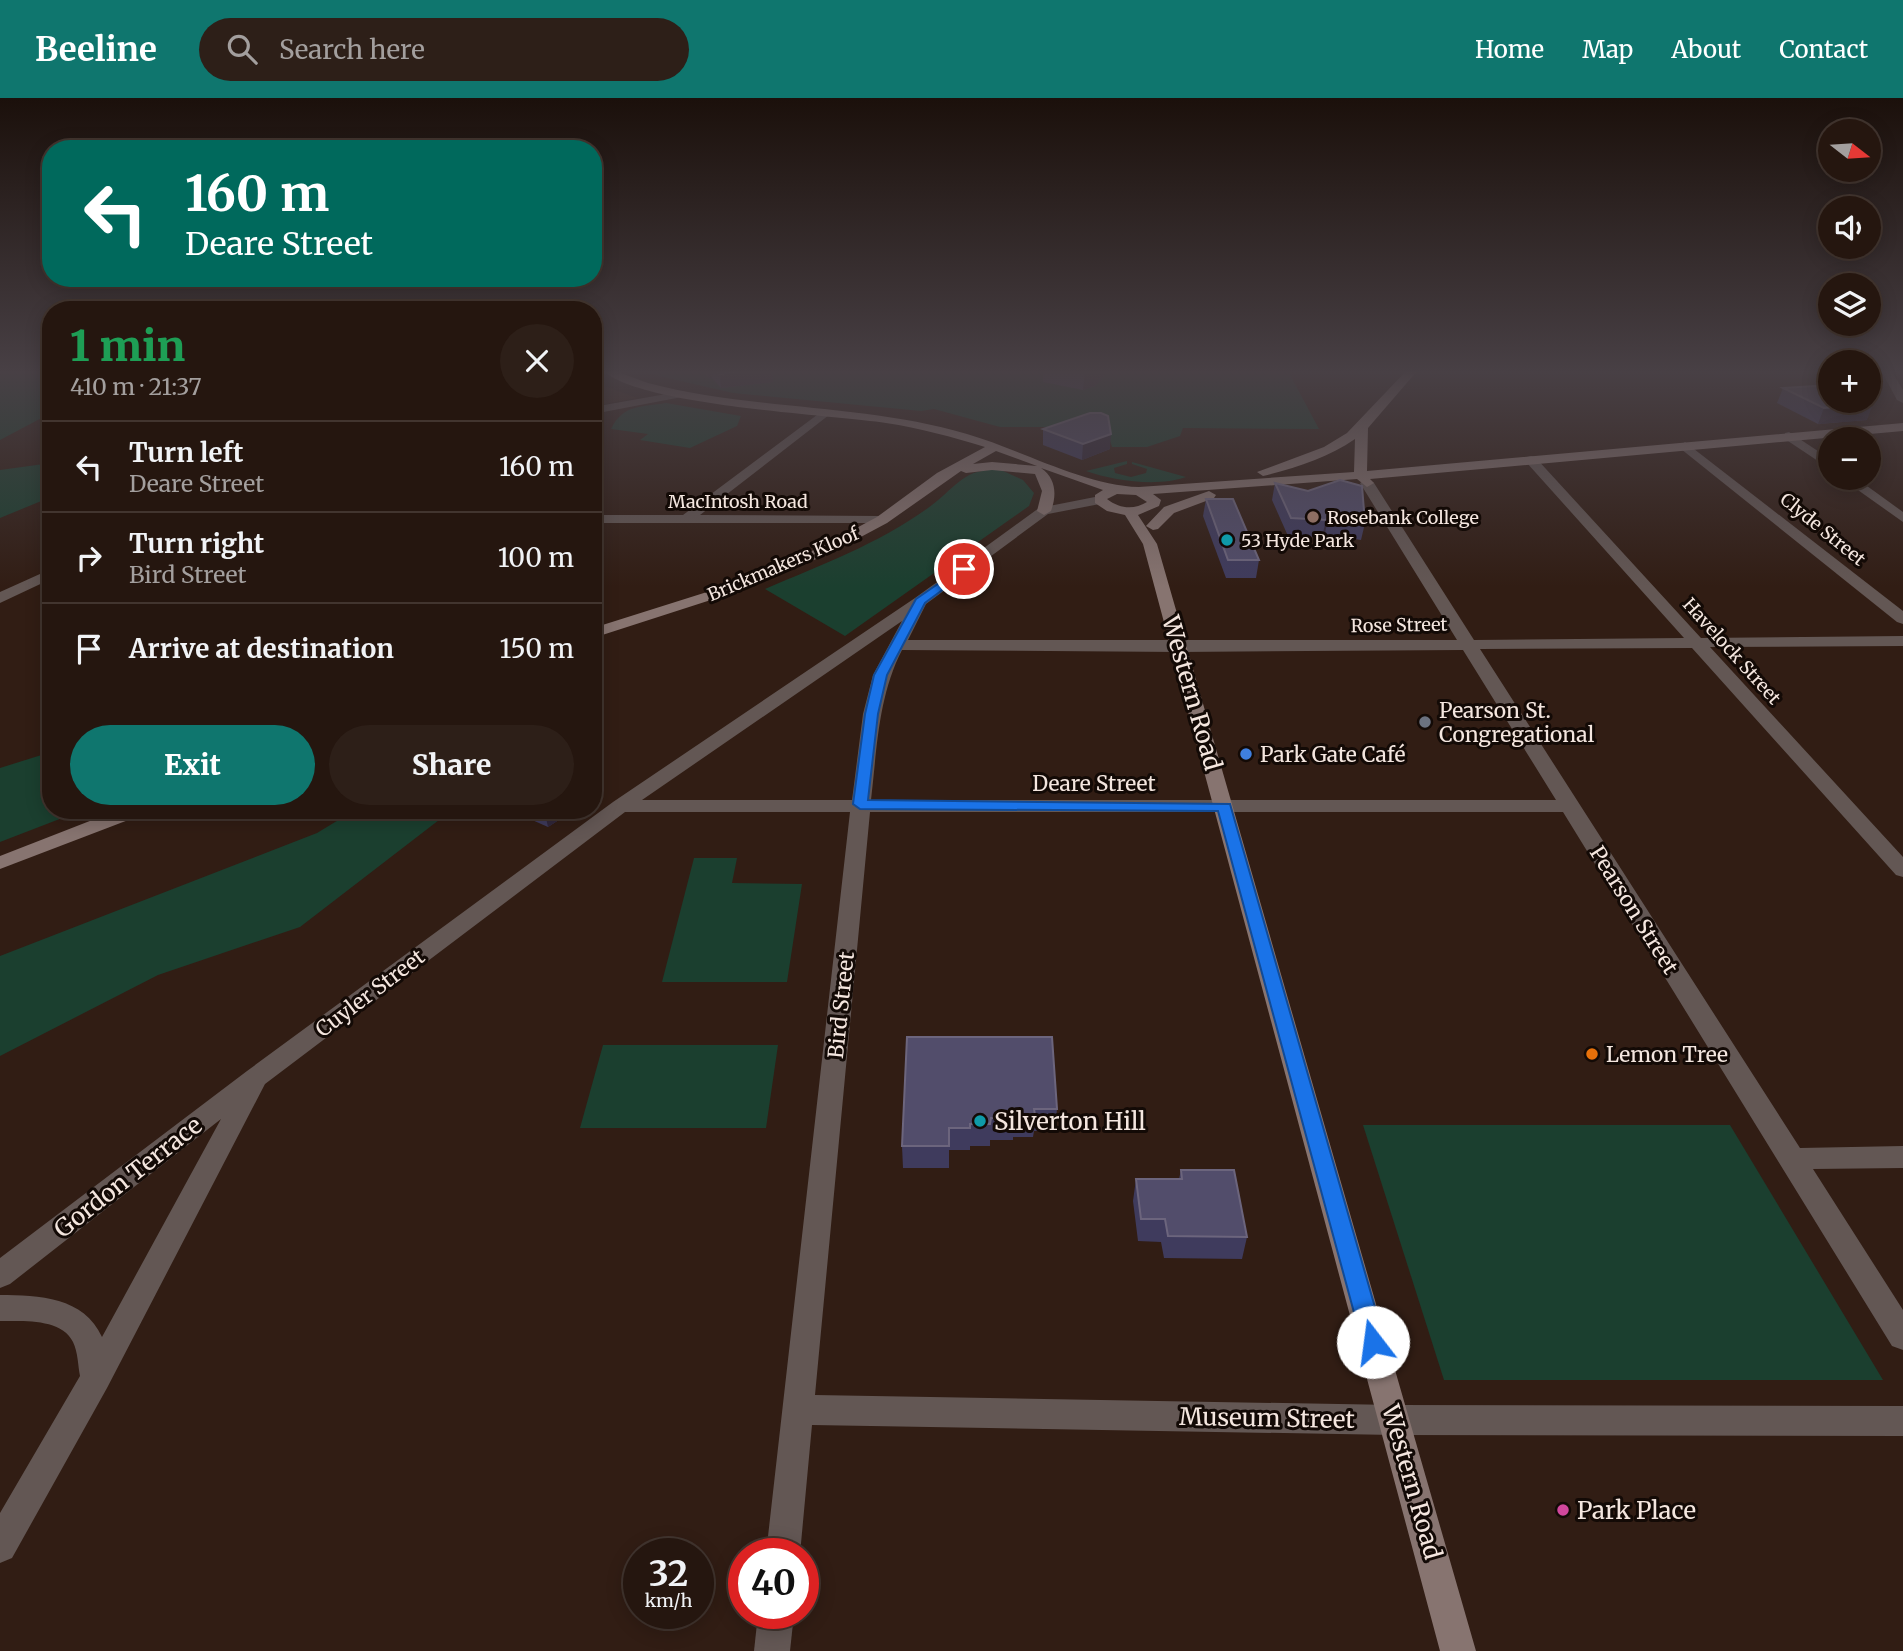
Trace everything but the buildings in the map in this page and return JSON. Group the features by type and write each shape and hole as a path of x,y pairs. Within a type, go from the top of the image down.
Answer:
{"street":[{"path":"685,520 786,442"},
{"path":"942,476 959,442"},
{"path":"978,442 1115,490 1139,491 1210,490 1363,479 1748,442"},
{"path":"988,446 1100,499 1114,509 1130,511 1210,490 1319,454 1343,442"},
{"path":"1362,442 1363,479"},
{"path":"1800,442 1818,456"},
{"name":"Brickmakers Kloof","path":"602,630 712,595 786,567 882,520 988,446"},
{"name":"Clyde Street","path":"1691,448 1903,618"},
{"name":"Havelock Street","path":"1536,463 1903,870"},
{"path":"929,486 978,466 1038,471"},
{"path":"1038,471 1049,487 1049,499 1044,511"},
{"path":"1063,472 1126,482 1210,490"},
{"path":"1231,483 1363,479"},
{"name":"Pearson Street","path":"1363,479 1903,1336"},
{"path":"1100,499 1115,490"},
{"path":"1151,535 1169,510 1210,490"},
{"path":"1864,490 1903,518"},
{"path":"1139,491 1151,496 1151,505"},
{"name":"Bird Street","path":"785,1538 860,804 872,714 881,675 920,601 1044,511 1100,499"},
{"name":"Western Road","path":"1151,505 1151,535 1179,647 1458,1651"},
{"name":"Bird Street","path":"1030,520 1114,509"},
{"name":"Western Road","path":"1130,511 1136,526 1151,535"},
{"name":"MacIntosh Road","path":"602,519 882,520"},
{"path":"0,598 42,577"},
{"name":"Cuyler Street","path":"0,1546 96,1378 256,1078 620,806 920,601"},
{"name":"Rose Street","path":"895,645 1179,647 1903,641"},
{"name":"Deare Street","path":"620,806 1568,806"},
{"path":"0,863 114,819"},
{"name":"Gordon Terrace","path":"0,1275 256,1078"},
{"path":"1792,1159 1903,1157"},
{"path":"0,1308 45,1309 69,1318 87,1337 96,1378"},
{"name":"Museum Street","path":"798,1410 1395,1420 1903,1421"},
{"path":"772,1651 774,1629"}],"green space":[{"path":"655,442 702,442 690,448"},
{"path":"1111,442 1161,442 1147,447 1112,447"},
{"path":"1127,461 1127,464 1114,468 1115,473 1131,477 1146,473 1147,469 1132,462 1186,477 1162,482 1136,482 1086,471"},
{"path":"42,464 42,501 0,518 0,470"},
{"path":"1001,470 1023,480 1034,493 1029,506 845,636 765,589 849,553 909,521 969,475"},
{"path":"42,755 42,819 60,819 0,842 0,768"},
{"path":"340,819 440,819 300,927 158,975 0,1056 0,956 317,833"},
{"path":"694,858 737,858 732,883 802,884 787,982 662,982"},
{"path":"603,1045 778,1045 766,1128 580,1128"},
{"path":"1363,1125 1730,1125 1883,1380 1444,1380"}],"place":[{"name":"Rosebank College","path":"1313,517"},
{"name":"53 Hyde Park","path":"1227,540"},
{"name":"Pearson St. Congregational","path":"1425,722"},
{"name":"Park Gate Café","path":"1246,754"},
{"name":"Lemon Tree","path":"1592,1054"},
{"name":"Silverton Hill","path":"980,1121"},
{"name":"Park Place","path":"1563,1510"}],"route":[{"path":"964,569 920,601 881,675 872,714 860,804 1224,807 1373,1342"}]}
